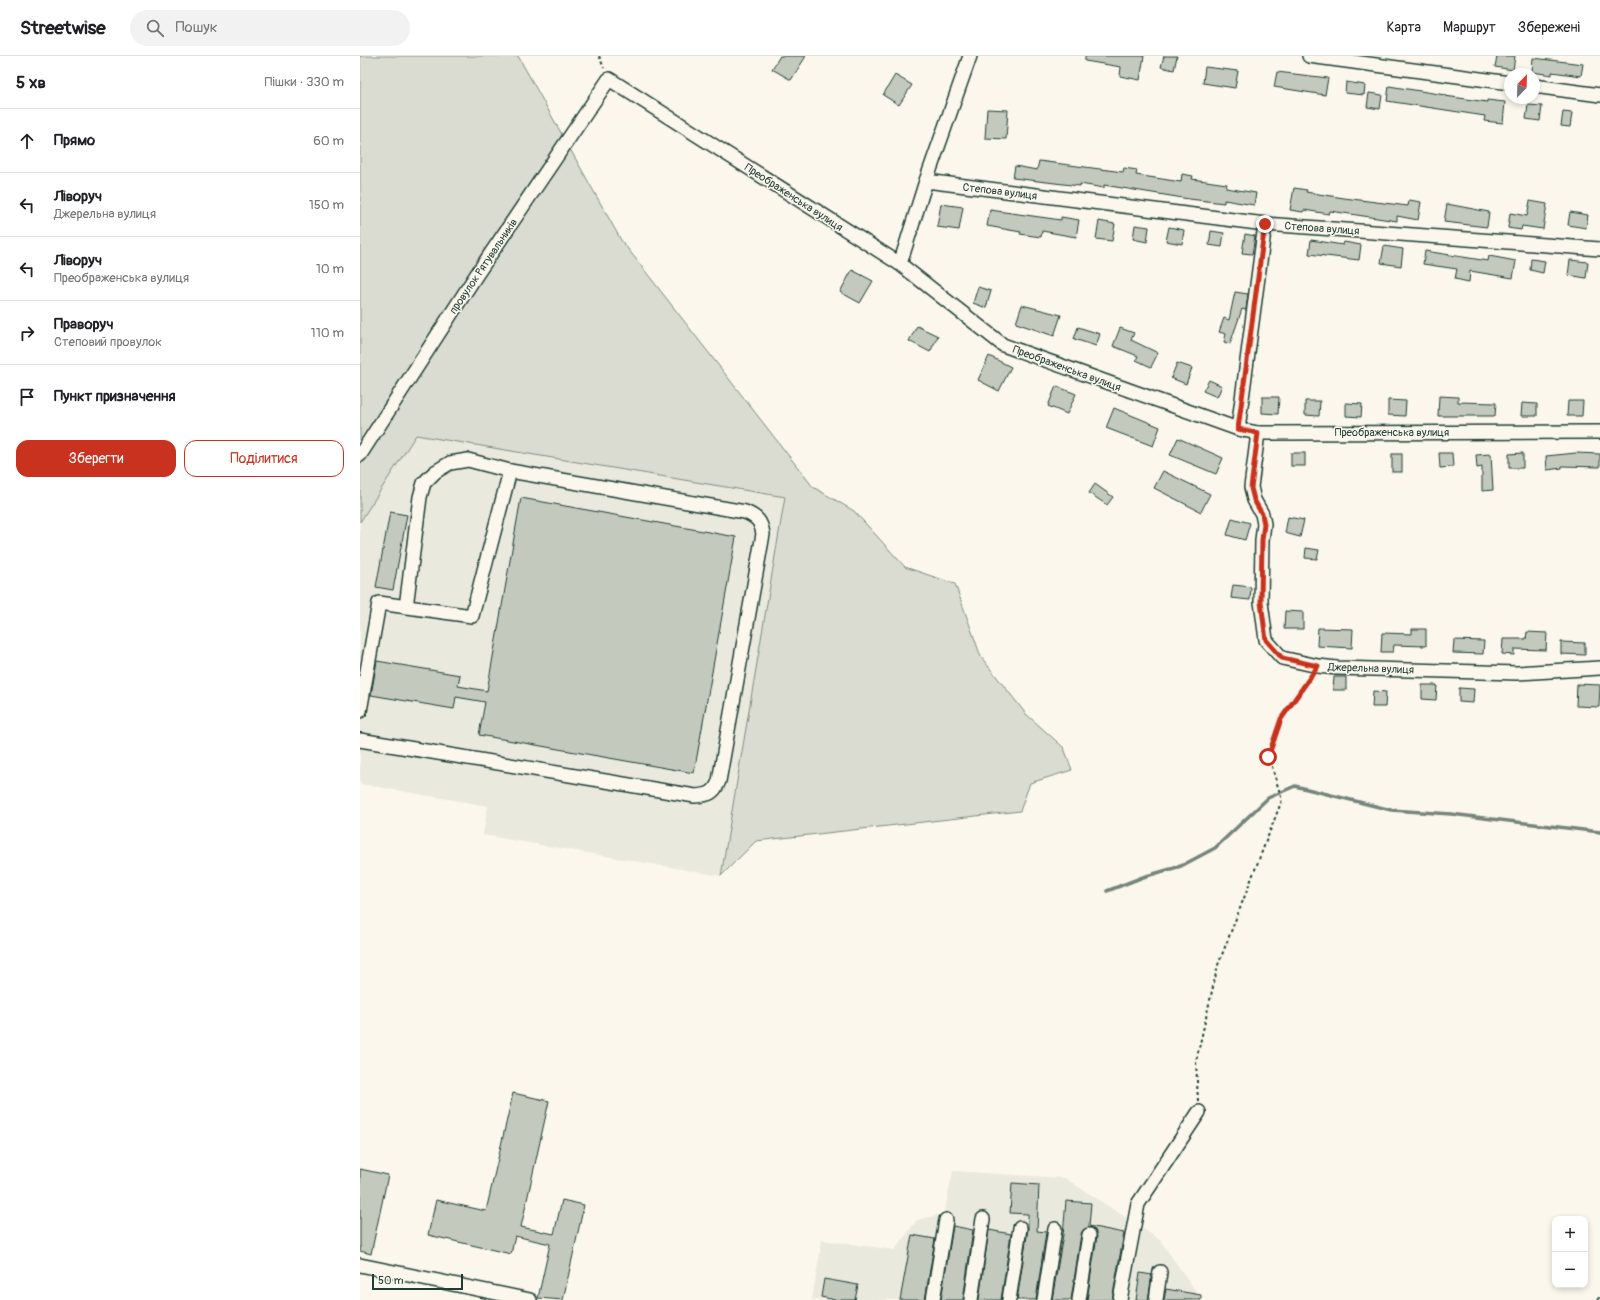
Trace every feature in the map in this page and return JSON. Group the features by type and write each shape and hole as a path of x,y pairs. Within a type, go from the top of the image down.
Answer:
{"street":[{"path":"900,264 926,181 970,56"},
{"path":"1309,56 1504,82"},
{"name":"Преображенська вулиця","path":"609,79 900,264 1003,345 1238,429 1258,433 1600,432"},
{"name":"провулок Рятувальників","path":"360,455 477,274 609,79"},
{"path":"1540,87 1600,95"},
{"name":"Степова вулиця","path":"926,181 1265,224 1600,249"},
{"path":"1238,429 1265,224"},
{"name":"Джерельна вулиця","path":"1258,433 1251,488 1254,500 1262,514 1264,524 1262,540 1261,602 1266,640 1282,658 1318,666 1517,673 1600,668"},
{"path":"360,740 695,796 707,796 715,790 719,781 763,534 761,524 756,516 745,512 510,471 468,460 450,463 435,472 424,483 420,497 406,607"},
{"path":"360,711 379,603 472,616 510,471"},
{"path":"1120,1300 1138,1204 1199,1112"},
{"path":"970,1300 983,1219"},
{"path":"933,1300 946,1220"},
{"path":"1009,1300 1020,1228"},
{"path":"1044,1300 1055,1229"},
{"path":"1079,1300 1089,1235"},
{"path":"360,1265 530,1300"},
{"path":"1156,1300 1160,1272"}],"path":[{"path":"1199,1112 1196,1061 1218,965 1282,800 1268,757 1281,719 1318,666"},
{"path":"1598,1300 1600,1296"}],"shaded area":[{"path":"360,56 518,56 621,240 813,487 854,511 905,567 955,584 981,657 1026,714 1064,748 1072,770 1030,783 1020,811 756,841 721,876 785,497 416,435 360,522"},
{"path":"415,434 785,497 721,876 483,835 488,806 360,784 360,522"},
{"path":"953,1171 1065,1178 1160,1240 1202,1300 812,1300 822,1240 895,1250 917,1220 944,1214"}],"building":[{"path":"780,56 806,56 791,80 772,69"},
{"path":"1085,56 1144,56 1140,80 1120,76 1121,67 1085,61"},
{"path":"1164,56 1177,56 1174,70 1161,67"},
{"path":"1497,56 1515,56 1513,68 1495,67"},
{"path":"1533,58 1583,64 1581,76 1552,72 1552,75 1540,73 1540,68 1532,68"},
{"path":"1205,67 1238,71 1235,88 1203,83"},
{"path":"1277,72 1328,78 1325,95 1274,87"},
{"path":"895,75 912,85 899,105 883,95"},
{"path":"1346,82 1365,85 1364,95 1345,93"},
{"path":"1389,86 1487,102 1487,100 1504,102 1503,123 1484,121 1485,116 1387,101"},
{"path":"1369,93 1382,95 1380,109 1367,107"},
{"path":"1528,105 1542,106 1540,121 1526,119"},
{"path":"987,109 1008,110 1006,139 985,138"},
{"path":"1563,112 1572,113 1570,127 1561,126"},
{"path":"1039,161 1123,172 1124,168 1137,170 1136,175 1181,182 1182,174 1193,176 1192,179 1227,184 1226,188 1256,193 1254,205 1224,200 1224,203 1189,199 1104,185 1104,188 1080,184 1080,186 1013,178 1015,166 1037,170"},
{"path":"1294,188 1307,190 1306,192 1344,198 1408,206 1409,200 1421,202 1418,220 1397,216 1397,221 1330,211 1329,214 1304,210 1303,212 1290,210"},
{"path":"1530,201 1547,204 1543,229 1522,226 1521,230 1508,228 1510,213 1527,216"},
{"path":"941,204 963,207 959,230 937,227"},
{"path":"1447,204 1489,212 1487,227 1444,222"},
{"path":"990,210 1061,220 1061,217 1079,220 1076,237 1042,231 1041,237 1020,234 1021,232 987,226"},
{"path":"1570,212 1588,215 1586,228 1568,225"},
{"path":"1099,221 1115,224 1112,241 1096,239"},
{"path":"1135,225 1149,227 1147,242 1133,239"},
{"path":"1169,227 1184,230 1182,244 1166,241"},
{"path":"1211,231 1224,233 1222,247 1209,245"},
{"path":"1245,234 1255,236 1252,254 1242,253"},
{"path":"1311,240 1343,245 1344,242 1361,245 1359,260 1309,254"},
{"path":"1384,246 1403,249 1401,266 1381,263"},
{"path":"1425,251 1488,261 1489,256 1516,261 1513,278 1470,271 1469,282 1455,279 1457,269 1423,264"},
{"path":"1531,259 1545,261 1543,273 1530,270"},
{"path":"1570,260 1588,262 1586,278 1568,275"},
{"path":"852,270 873,281 860,303 840,292"},
{"path":"978,287 991,291 986,308 973,303"},
{"path":"1235,292 1248,294 1246,310 1242,309 1230,344 1224,342 1226,334 1219,332 1224,318 1229,320"},
{"path":"1022,305 1061,315 1054,336 1016,323"},
{"path":"917,326 938,336 930,352 909,341"},
{"path":"1078,327 1100,334 1096,346 1074,339"},
{"path":"1120,328 1134,333 1131,340 1158,353 1151,367 1136,360 1138,356 1113,346"},
{"path":"989,356 1011,367 999,391 978,380"},
{"path":"1177,363 1192,368 1186,384 1171,378"},
{"path":"1209,380 1222,386 1217,397 1203,391"},
{"path":"1056,386 1076,394 1067,414 1048,406"},
{"path":"1439,396 1458,397 1458,402 1496,403 1495,416 1438,416"},
{"path":"1262,397 1279,397 1278,414 1262,413"},
{"path":"1388,400 1406,401 1405,416 1388,415"},
{"path":"1305,401 1320,401 1319,416 1305,415"},
{"path":"1568,401 1583,401 1582,416 1567,416"},
{"path":"1346,403 1362,404 1361,417 1346,416"},
{"path":"1522,403 1537,404 1537,416 1521,416"},
{"path":"1114,408 1160,427 1153,446 1106,428"},
{"path":"1178,438 1223,458 1216,474 1170,455"},
{"path":"1291,453 1305,453 1305,466 1291,466"},
{"path":"1439,453 1452,453 1453,467 1440,468"},
{"path":"1523,453 1523,468 1509,468 1509,454"},
{"path":"1576,453 1600,454 1600,467 1562,466 1562,468 1547,470 1546,456"},
{"path":"1392,454 1402,454 1402,472 1392,472"},
{"path":"1491,454 1493,490 1482,491 1482,467 1477,468 1476,455"},
{"path":"1163,471 1210,494 1201,512 1154,488"},
{"path":"1095,484 1113,497 1107,505 1089,493"},
{"path":"521,498 736,537 694,773 479,735 485,702 456,697 454,709 371,695 377,661 460,675 458,686 487,691"},
{"path":"390,512 407,515 393,590 376,587"},
{"path":"1288,517 1304,520 1300,537 1285,533"},
{"path":"1232,518 1250,523 1245,540 1227,535"},
{"path":"1306,548 1319,550 1317,559 1305,558"},
{"path":"1233,585 1251,587 1250,600 1231,598"},
{"path":"1285,611 1303,612 1303,629 1284,629"},
{"path":"1318,628 1353,629 1352,648 1317,646"},
{"path":"1412,629 1426,629 1426,646 1394,645 1393,652 1381,652 1382,633 1412,634"},
{"path":"1527,632 1547,633 1546,650 1514,649 1514,655 1502,654 1503,639 1526,639"},
{"path":"1454,640 1484,641 1483,654 1453,653"},
{"path":"1561,642 1585,643 1585,655 1561,654"},
{"path":"1334,677 1346,677 1346,690 1333,690"},
{"path":"1577,684 1600,685 1599,707 1576,706"},
{"path":"1422,685 1437,685 1436,700 1422,699"},
{"path":"1459,688 1474,689 1473,703 1459,702"},
{"path":"1373,691 1386,692 1385,707 1372,707"},
{"path":"513,1093 549,1101 521,1227 554,1234 562,1200 584,1205 563,1300 538,1298 550,1244 515,1236 511,1254 428,1235 436,1200 486,1211"},
{"path":"360,1169 388,1175 371,1254 360,1251"},
{"path":"1012,1183 1039,1185 1037,1231 1046,1232 1036,1300 1017,1300 1028,1229 1028,1214 1010,1213"},
{"path":"1066,1201 1091,1203 1089,1226 1124,1233 1112,1300 1087,1300 1097,1236 1094,1229 1090,1227 1083,1230 1081,1234 1071,1300 1052,1300 1063,1235"},
{"path":"953,1226 973,1230 963,1300 941,1300"},
{"path":"989,1230 1011,1234 1001,1300 979,1300"},
{"path":"912,1235 935,1239 925,1300 900,1300"},
{"path":"1140,1273 1152,1275 1148,1300 1136,1300"},
{"path":"824,1279 858,1285 855,1300 835,1300 821,1297"},
{"path":"1166,1289 1201,1295 1201,1300 1164,1300"}],"waterway":[{"path":"1107,891 1143,877 1181,866 1215,848 1268,798 1295,786 1391,810 1451,814 1600,832"}],"route":[{"path":"1265,224 1238,429 1258,433 1251,488 1254,500 1262,514 1264,524 1262,540 1261,602 1266,640 1274,651 1282,658 1318,666 1281,719 1268,757"}]}
